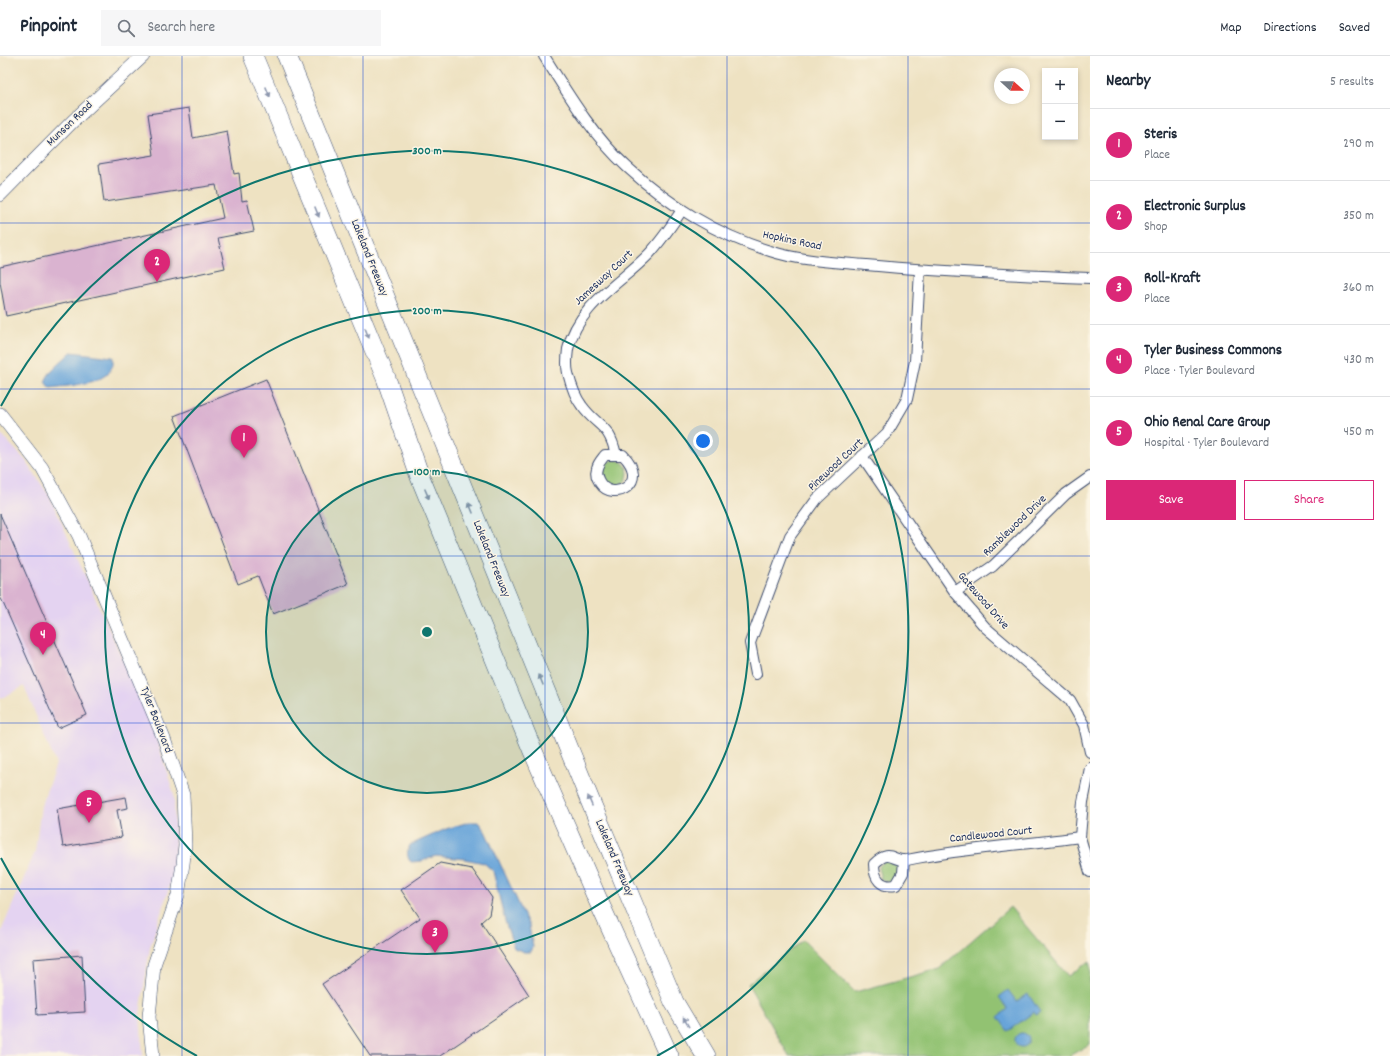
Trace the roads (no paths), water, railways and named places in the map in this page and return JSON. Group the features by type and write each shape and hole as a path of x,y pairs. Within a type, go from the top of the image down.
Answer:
{"highway":[{"path":"253,56 386,378 420,477 532,749 597,898 669,1056"},
{"name":"Lakeland Freeway","path":"287,56 595,813 674,1002 706,1056"}],"street":[{"name":"Munson Road","path":"0,195 73,121 143,56"},
{"name":"Hopkins Road","path":"544,56 580,110 612,151 626,166 682,210 729,235 771,252 829,262 920,270 1090,278"},
{"name":"Jamesway Court","path":"616,455 612,439 606,429 582,407 573,390 567,371 566,358 572,335 579,321 590,307 649,254 668,232 682,210"},
{"name":"Pinewood Court","path":"756,674 750,643 790,536 817,499 887,433 907,399 915,361 920,270"},
{"name":"Tyler Boulevard","path":"0,414 42,468 79,536 164,739 182,795 185,845 178,895 154,966 149,1017 153,1056"},
{"name":"Gatewood Drive","path":"862,456 907,524 955,592 985,627 1023,661 1066,695 1084,725 1090,752"},
{"name":"Ramblewood Drive","path":"955,592 993,566 1066,494 1090,477"},
{"path":"1090,768 1083,802 1080,837 1090,872"},
{"name":"Candlewood Court","path":"904,860 937,853 1080,837"}],"water":[{"path":"71,352 113,357 113,365 107,374 94,381 50,388 45,382 47,377 53,369"},
{"path":"469,822 478,822 485,831 529,926 533,947 531,952 524,952 514,948 505,921 493,871 484,863 465,859 436,856 422,861 411,862 408,858 410,845 446,829"},
{"path":"1008,990 1017,1002 1028,994 1040,1012 1036,1015 1034,1012 1008,1031 998,1017 1008,1009 999,997"},
{"path":"1022,1033 1027,1035 1029,1040 1027,1045 1022,1047 1017,1045 1015,1040 1017,1035"}],"place":[{"name":"Electronic Surplus","path":"157,282"},
{"name":"Steris","path":"244,458"},
{"name":"Tyler Business Commons","path":"43,655"},
{"name":"Ohio Renal Care Group","path":"89,823"},
{"name":"Roll-Kraft","path":"435,953"}]}
